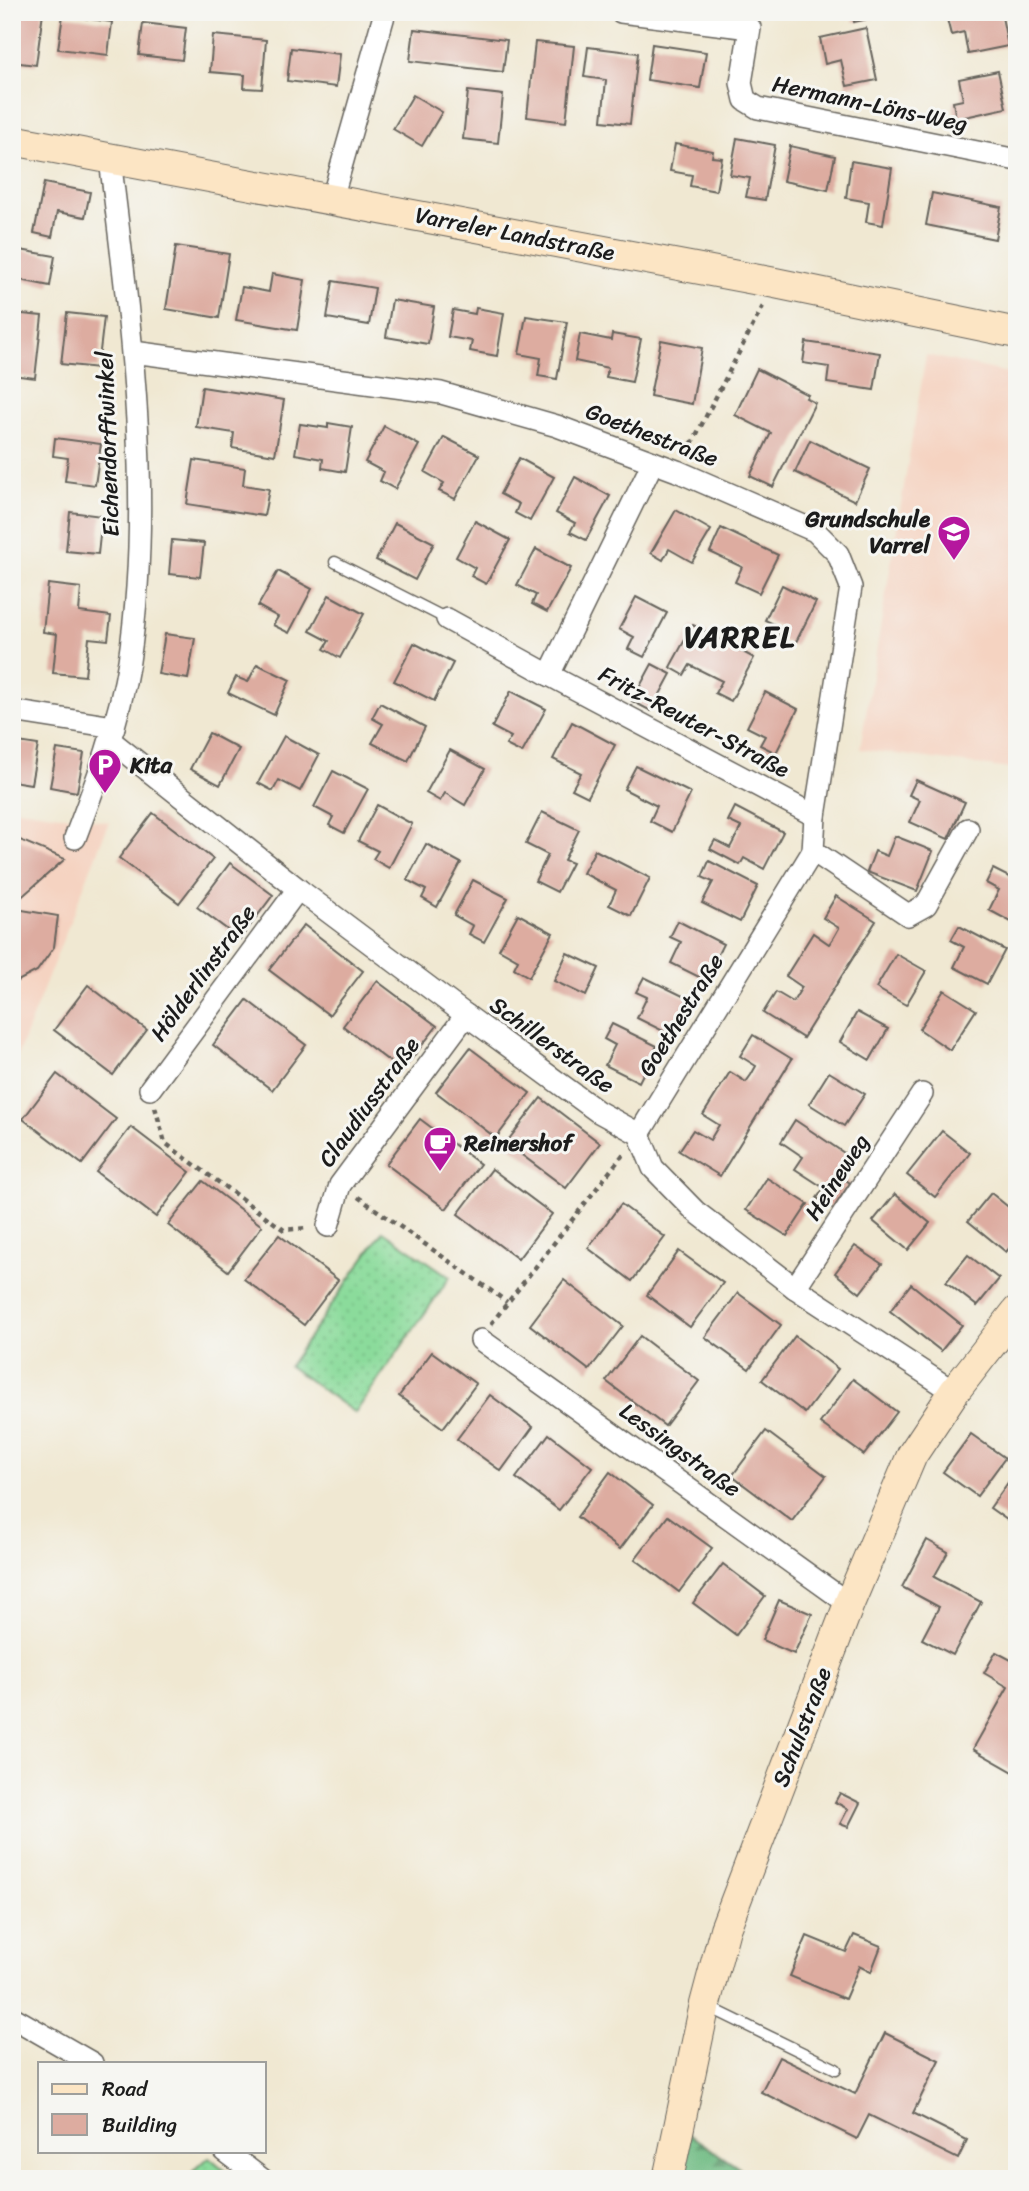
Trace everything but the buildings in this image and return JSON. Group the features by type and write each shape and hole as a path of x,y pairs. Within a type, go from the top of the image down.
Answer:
{"main road":[{"name":"Varreler Landstraße","path":"12,140 775,283 1017,333"},
{"name":"Schulstraße","path":"668,2179 705,2004 725,1929 849,1604 912,1455 954,1392 1017,1311"}],"street":[{"path":"332,199 385,12"},
{"name":"Hermann-Löns-Weg","path":"621,12 752,20 741,83 744,100 758,108 1017,160"},
{"name":"Eichendorffwinkel","path":"75,838 113,734 129,662 138,590 137,391 110,159"},
{"name":"Goethestraße","path":"133,352 441,393 557,426 677,471 815,531 838,554 851,587 815,816 813,852 639,1135"},
{"path":"548,675 653,462"},
{"name":"Fritz-Reuter-Straße","path":"447,619 815,816"},
{"path":"12,711 113,734"},
{"name":"Schillerstraße","path":"113,734 298,889 597,1111 639,1135"},
{"path":"813,852 908,915 926,905 968,830"},
{"name":"Hölderlinstraße","path":"150,1089 298,889"},
{"name":"Claudiusstraße","path":"328,1226 340,1185 466,1015"},
{"name":"Heineweg","path":"795,1288 922,1094"},
{"path":"639,1135 653,1168 695,1211 795,1288 954,1392"},
{"name":"Lessingstraße","path":"481,1340 849,1604"},
{"path":"12,2017 90,2062"},
{"path":"226,2152 262,2179"}],"lane":[{"path":"335,562 447,619"},
{"path":"705,2004 836,2069"}],"path":[{"path":"677,471 775,283"},
{"path":"150,1089 165,1143 284,1230 328,1226"},
{"path":"481,1340 507,1302 639,1135"},
{"path":"340,1185 507,1302"}],"shaded area":[{"name":"Grundschule Varrel","path":"926,355 1017,375 1017,770 860,749"},
{"path":"12,808 109,822 12,1069"}],"green space":[{"path":"383,1231 450,1277 355,1413 289,1366"},
{"path":"686,2132 755,2179 679,2179"},
{"path":"209,2157 235,2179 185,2179"}],"place":[{"name":"Grundschule Varrel","path":"954,562"},
{"name":"Kita","path":"105,795"},
{"name":"Reinershof","path":"440,1173"}],"district":[{"name":"VARREL","path":"740,637"}]}
